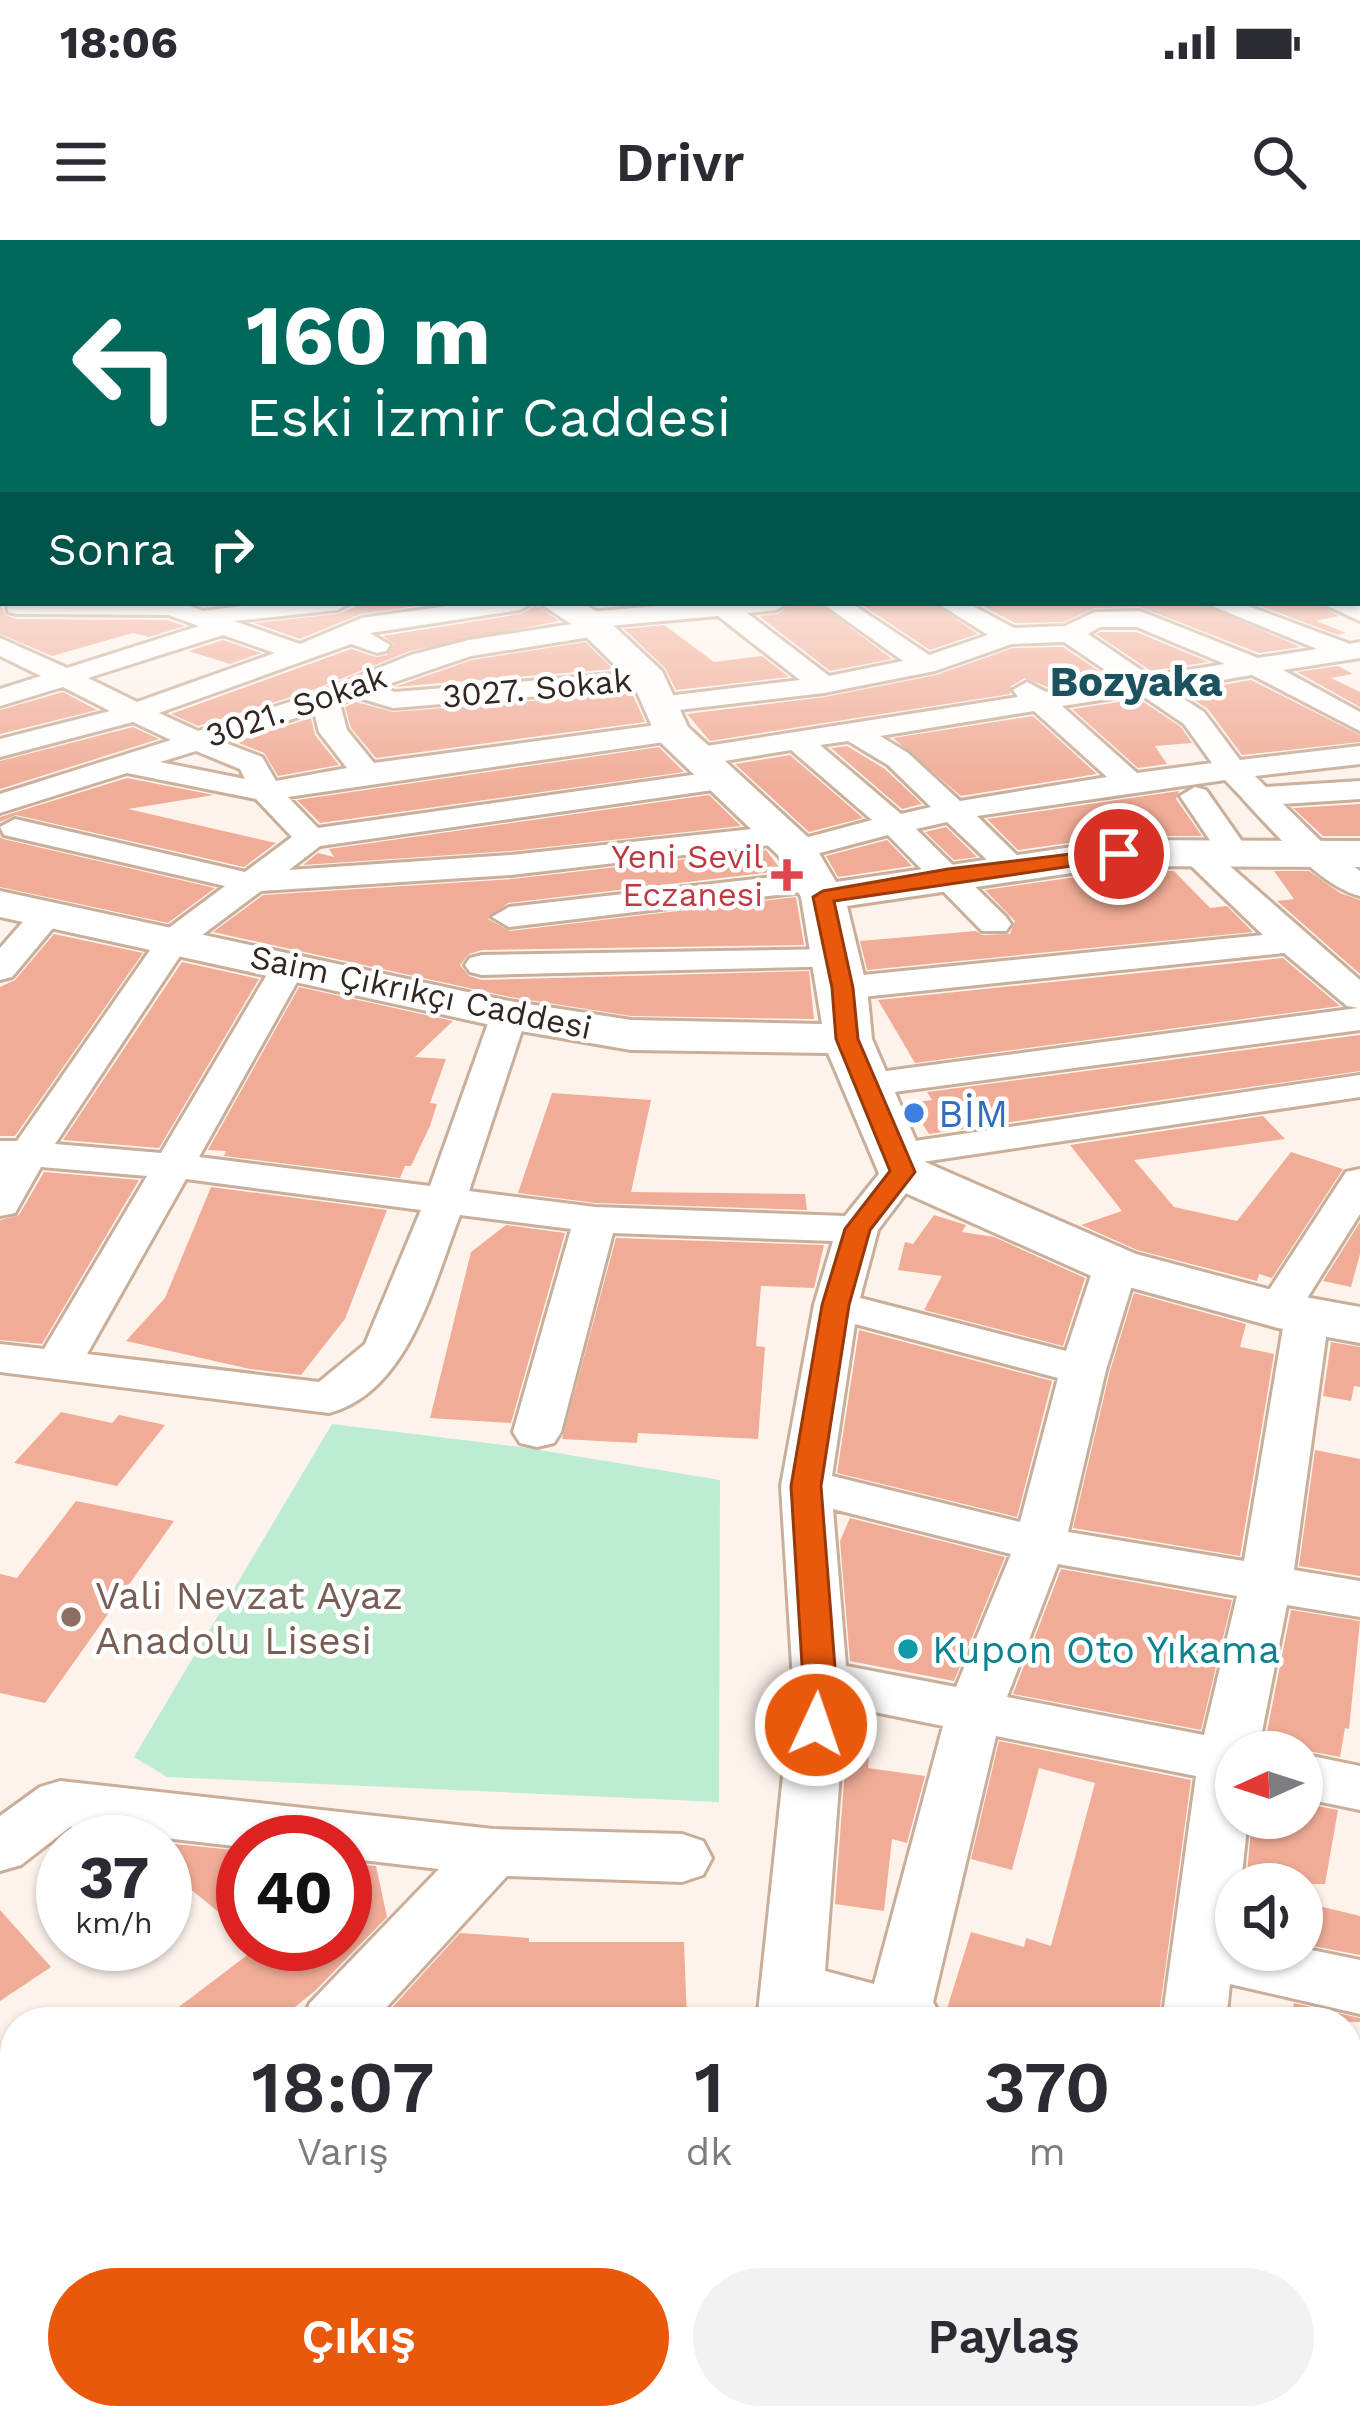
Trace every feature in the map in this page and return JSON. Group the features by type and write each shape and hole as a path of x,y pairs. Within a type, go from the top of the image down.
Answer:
{"main road":[{"path":"580,617 804,866 839,973 847,1039 899,1163 1116,1266 1315,1317"},
{"path":"804,866 948,875 1119,854 1339,854"},
{"name":"Saim Çıkrıkçı Caddesi","path":"0,904 289,965 486,995 631,1035 847,1039"}],"street":[{"path":"12,612 89,606"},
{"path":"0,646 100,606"},
{"path":"125,606 171,608 206,616 297,652"},
{"path":"0,748 131,714 351,635 362,626 499,606"},
{"name":"3021. Sokak","path":"7,816 193,742 469,648 580,617 745,606"},
{"path":"838,606 926,665"},
{"path":"955,606 1009,635"},
{"path":"1072,606 1095,620"},
{"path":"1225,606 1356,653"},
{"path":"0,698 66,676 206,616 264,608"},
{"path":"724,608 824,685"},
{"path":"0,1204 15,1152 174,940 311,838 489,811 679,730 824,685 926,665 1009,635 1070,634 1095,620 1140,619 1258,668 1360,723"},
{"path":"1070,634 1194,718 1232,770 1258,796 1339,854 1360,886"},
{"path":"351,635 420,662"},
{"path":"0,646 66,676 131,714 252,763 266,792 311,838"},
{"path":"130,765 266,792 367,773 679,730 797,740 1356,653"},
{"path":"1000,672 1041,700 1128,780"},
{"name":"3027. Sokak","path":"355,688 393,700 434,696 679,730"},
{"path":"434,696 483,756"},
{"path":"325,700 333,732 367,773"},
{"path":"852,731 898,759 1015,868"},
{"path":"797,740 892,821 994,924"},
{"path":"509,917 804,866 892,821 955,808 1128,780 1360,755"},
{"path":"1258,796 1360,790"},
{"path":"1195,796 1216,853 1291,942 1360,998"},
{"path":"0,1358 329,1398 385,1350 446,1198 486,995 486,944 509,917 511,865 489,811"},
{"path":"7,816 248,883 511,865 804,866"},
{"path":"0,970 47,915"},
{"path":"486,995 1291,942"},
{"path":"57,1367 289,965"},
{"path":"864,1085 1360,1018"},
{"path":"791,2005 820,1681 806,1486 836,1305 857,1229 899,1163 1355,1092"},
{"path":"15,1152 176,1166 595,1220 857,1229"},
{"path":"1237,1731 1315,1317 1360,1181"},
{"path":"537,1432 595,1220"},
{"path":"907,2007 975,1708 1040,1544 1083,1370 1116,1266"},
{"path":"836,1305 1083,1370"},
{"path":"806,1486 1040,1544 1360,1598"},
{"path":"820,1681 1215,1759"},
{"path":"1323,1781 1360,1788"},
{"path":"0,1848 60,1803 494,1852 682,1858"},
{"path":"1196,2007 1220,1839"},
{"path":"347,2007 494,1852"},
{"path":"1204,1952 1360,1987"}],"green space":[{"path":"332,1424 521,1447 720,1480 719,1802 167,1777 134,1757"}],"building":[{"path":"0,606 5,615 17,619 167,620 185,626 149,637 133,633 52,656 0,634"},
{"path":"357,606 416,606 361,614 300,639 254,623 338,614"},
{"path":"537,606 559,621 410,651 313,690 198,726 171,714 351,649 376,657 387,655 394,644 383,636 521,614"},
{"path":"788,606 822,606 892,659 830,671 759,616 778,614"},
{"path":"864,606 937,606 978,634 930,650"},
{"path":"983,606 1208,606 1300,647 1259,653 1140,607 1095,608 1064,622 1015,623"},
{"path":"1261,606 1322,606 1338,616 1316,621 1346,633 1338,635"},
{"path":"664,625 714,662 762,656 789,677 676,690 665,668 624,629"},
{"path":"1136,632 1209,662 1151,671 1096,634"},
{"path":"223,640 261,653 230,664 189,651"},
{"path":"585,642 613,669 394,687 472,660"},
{"path":"1063,647 1108,677 1047,687 1025,678 1011,686 1010,694 710,741 687,714 825,697 936,675 1013,648"},
{"path":"1338,666 1353,674 1331,678 1360,692 1360,707 1297,672"},
{"path":"1251,680 1360,735 1360,742 1242,755 1208,709 1181,692"},
{"path":"63,692 97,710 0,734 0,710"},
{"path":"632,693 645,722 376,758 351,728 345,707 356,702 393,712"},
{"path":"1139,699 1181,727 1192,743 1155,746 1167,764 1138,768 1072,709"},
{"path":"1033,716 1097,774 961,796 893,738"},
{"path":"311,718 315,735 339,765 278,776 264,753 236,742"},
{"path":"133,727 159,739 0,789 0,761"},
{"path":"847,746 885,769 922,804 902,809 831,748"},
{"path":"659,747 684,772 320,823 297,800"},
{"path":"790,755 863,818 809,832 735,764"},
{"path":"127,778 214,795 128,809 276,843 244,867 16,815 0,822 0,817"},
{"path":"1179,791 1176,799 1202,836 1119,836 1018,850 987,819"},
{"path":"709,795 741,826 511,851 303,865 318,853 334,857 329,849"},
{"path":"1360,804 1360,836 1323,836 1293,808"},
{"path":"946,827 977,857 954,860 925,832"},
{"path":"0,837 215,888 168,923 0,887"},
{"path":"887,840 912,866 838,877 826,856"},
{"path":"766,850 782,871 508,903 488,919 510,931 796,897 804,945 482,950 469,954 460,965 469,976 482,980 809,971 814,1019 631,1016 510,997 213,932 263,895 512,879"},
{"path":"1119,871 1174,871 1210,908 1227,906 1253,932 867,970 860,941 976,931 1010,934 1015,921 985,890"},
{"path":"1274,871 1309,871 1340,893 1360,900 1360,974 1277,901 1294,899"},
{"path":"54,934 143,953 15,1136 0,1136 0,987 15,980"},
{"path":"1283,958 1340,1006 915,1063 878,1000"},
{"path":"182,962 259,979 159,1148 63,1140"},
{"path":"299,987 453,1021 415,1057 446,1059 430,1103 437,1104 430,1126 400,1178 224,1156 226,1151 208,1150"},
{"path":"1360,1035 1360,1071 929,1134 909,1103 932,1100 927,1092"},
{"path":"552,1093 651,1100 631,1192 805,1194 807,1210 595,1203 518,1193"},
{"path":"1263,1116 1285,1139 1134,1160 1174,1207 1237,1221 1291,1152 1343,1169 1272,1278 1259,1274 1257,1281 1137,1250 1081,1225 1122,1211 1070,1145"},
{"path":"44,1172 139,1180 42,1344 0,1340 0,1220 19,1215"},
{"path":"211,1187 387,1210 345,1319 301,1375 250,1369 126,1341 165,1298"},
{"path":"934,1215 966,1225 962,1232 994,1237 1085,1278 1063,1346 924,1310 942,1276 898,1270 905,1242 913,1244"},
{"path":"1360,1222 1360,1254 1351,1287 1323,1281"},
{"path":"506,1225 565,1233 511,1423 430,1418 471,1252"},
{"path":"616,1238 824,1245 814,1288 761,1286 756,1346 765,1347 758,1439 638,1433 637,1443 562,1439"},
{"path":"1134,1293 1246,1324 1240,1347 1274,1354 1240,1556 1073,1528 1110,1371"},
{"path":"859,1330 1052,1381 1017,1517 837,1473"},
{"path":"1331,1342 1360,1347 1360,1387 1354,1386 1351,1401 1323,1396"},
{"path":"61,1412 112,1423 119,1415 165,1425 117,1486 14,1463"},
{"path":"1315,1450 1360,1459 1360,1576 1299,1566"},
{"path":"76,1501 174,1521 45,1703 0,1693 0,1574 17,1578"},
{"path":"850,1518 1005,1557 954,1681 850,1661 840,1541"},
{"path":"1061,1569 1232,1600 1201,1730 1013,1694"},
{"path":"1291,1610 1360,1621 1349,1729 1345,1728 1340,1757 1323,1754 1323,1731 1267,1731"},
{"path":"999,1741 1191,1780 1160,2007 948,2007 971,1932 1024,1947 1026,1938 1051,1946 1095,1783 1039,1768 1012,1870 971,1859"},
{"path":"846,1754 869,1757 868,1768 925,1776 907,1843 892,1839 884,1911 835,1904"},
{"path":"1323,1807 1338,1810 1325,1884 1323,1863 1248,1863 1250,1839 1323,1839"},
{"path":"192,1846 216,1848 216,1910 192,1890"},
{"path":"372,1866 376,1866 387,1917 372,1932"},
{"path":"1323,1907 1360,1916 1360,1955 1323,1948"},
{"path":"0,1910 36,1950 36,1971 45,1971 0,2001"},
{"path":"460,1933 529,1938 529,1942 684,1942 686,2007 393,2007"},
{"path":"226,1971 334,1971 295,2007 179,2007"}],"place":[{"name":"Yeni Sevil Eczanesi","path":"787,875"},
{"name":"BİM","path":"914,1113"},
{"name":"Vali Nevzat Ayaz Anadolu Lisesi","path":"71,1617"},
{"name":"Kupon Oto Yıkama","path":"908,1649"}],"district":[{"name":"Bozyaka","path":"1136,681"}],"route":[{"path":"816,1725 820,1681 806,1486 836,1305 857,1229 902,1172 847,1039 843,988 823,897 948,875 1119,854"}]}
